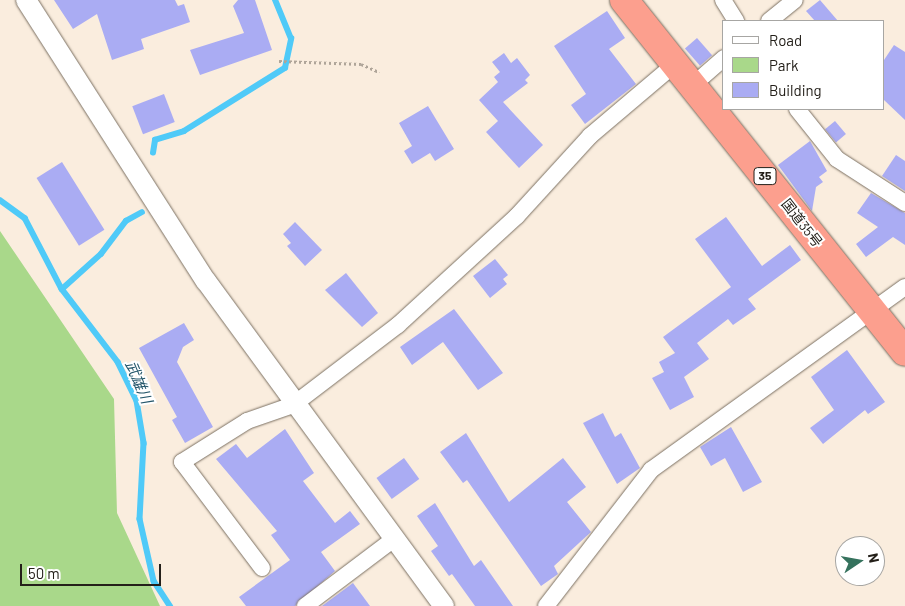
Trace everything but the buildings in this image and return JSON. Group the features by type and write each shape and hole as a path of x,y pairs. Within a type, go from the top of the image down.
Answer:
{"highway":[{"name":"国道35号","path":"624,0 905,352"}],"street":[{"path":"26,0 206,281 293,404 444,606"},
{"path":"722,0 735,20"},
{"path":"770,20 795,0"},
{"path":"693,85 722,60"},
{"path":"262,568 182,462 247,421 293,404 398,325 517,216 590,136 675,64"},
{"path":"798,110 837,159 905,203"},
{"path":"546,606 651,470 905,286"},
{"path":"305,606 394,538"}],"path":[{"path":"279,61 361,64 379,72"}],"green space":[{"path":"0,231 114,399 117,513 160,606 0,606"}],"waterway":[{"path":"153,153 155,140 184,131 285,68 291,39 275,0"},
{"name":"武雄川","path":"0,200 25,218 62,289 118,362 137,401 144,443 140,519 154,581 170,606"},
{"path":"62,289 101,254 126,221 142,212"}]}
